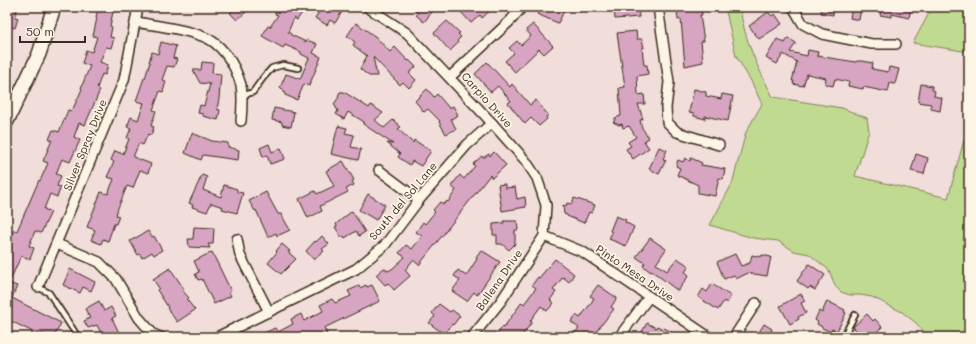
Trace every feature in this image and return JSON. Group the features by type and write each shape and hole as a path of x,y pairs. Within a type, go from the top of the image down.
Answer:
{"main road":[{"path":"7,122 39,54 54,7"}],"street":[{"name":"Silver Spray Drive","path":"38,287 124,80 138,7"},
{"name":"Carpio Drive","path":"367,7 407,33 450,77 524,160 537,178 546,205 544,236"},
{"path":"450,77 511,20 522,7"},
{"path":"658,7 669,82 666,108 667,122 677,132 719,145"},
{"path":"793,7 803,24 822,34 872,44 896,44"},
{"path":"136,22 201,35 216,44 228,56 235,68 241,85 241,121"},
{"name":"South del Sol Lane","path":"217,337 356,269 385,245 419,200 467,145 492,123"},
{"path":"379,170 419,200"},
{"name":"Pinto Mesa Drive","path":"544,236 583,252 709,337"},
{"name":"Ballena Drive","path":"472,337 501,301 544,236"},
{"path":"237,239 240,255 270,312"},
{"path":"57,244 99,262 116,279 139,318 153,334 160,337"},
{"path":"619,337 650,297"},
{"path":"734,337 756,303"}],"lane":[{"path":"242,96 253,92 272,68 283,65 298,68"},
{"path":"38,287 49,293 78,337"},
{"path":"843,337 855,315"}],"green space":[{"path":"725,7 740,7 748,42 773,97 842,108 867,118 869,131 855,176 948,198 969,122 969,337 923,337 926,334 915,322 902,312 872,297 850,295 841,292 835,286 829,270 809,254 794,251 778,241 753,238 710,225 732,184 746,132 762,104 751,81 736,56"},
{"path":"934,7 969,7 969,52 913,43"}],"building":[{"path":"7,7 18,7 15,17 18,18 15,28 7,26"},
{"path":"98,7 114,7 110,26 112,27 110,37 114,38 111,48 106,47 100,62 108,65 105,75 102,74 97,88 100,90 85,125 79,123 74,137 80,140 70,162 62,159 56,174 61,176 57,186 61,187 57,197 50,194 44,209 51,212 41,233 35,231 29,246 34,248 30,259 21,256 9,283 17,286 12,298 61,323 54,337 49,337 42,334 40,337 35,337 31,331 7,319 7,239 9,240 14,230 17,231 48,163 43,161 52,140 49,139 53,130 59,132 68,110 72,111 82,89 81,88 90,66 82,63 86,50 92,52 97,37 93,36"},
{"path":"236,7 246,12 237,20 230,13"},
{"path":"278,7 306,7 297,20 294,18 288,32 306,42 307,40 317,44 313,53 321,57 309,86 304,84 297,100 285,95 283,89 280,88 286,74 300,79 309,58 301,54 301,52 285,45 283,48 262,36 268,26 270,27 278,15 275,14"},
{"path":"322,7 339,7 343,10 335,23 330,20 327,25 315,18"},
{"path":"411,7 436,7 424,22 416,15 418,13"},
{"path":"465,7 494,7 482,18 480,15 471,23 460,11"},
{"path":"540,7 566,7 558,23 537,14"},
{"path":"682,7 701,7 702,15 700,15 704,41 701,41 703,62 685,66 681,19 678,20 677,10 683,9"},
{"path":"822,7 834,7 833,15 821,13"},
{"path":"852,7 861,7 859,20 850,18"},
{"path":"874,7 911,7 909,18 892,14 892,17 880,15 881,12 874,10"},
{"path":"614,8 638,8 639,17 615,19"},
{"path":"768,12 772,16 775,14 782,24 759,39 749,26"},
{"path":"447,21 460,33 458,34 461,37 457,41 458,43 450,51 434,33"},
{"path":"356,23 376,37 390,52 395,47 416,67 409,73 416,80 409,88 403,82 400,85 373,57 377,76 369,76 360,69 367,56 353,45 355,42 347,36"},
{"path":"533,24 553,46 544,54 539,49 515,72 505,61 514,53 509,48 517,41 521,45 531,36 526,30"},
{"path":"636,31 637,39 642,39 644,48 642,48 644,65 647,65 648,74 637,76 638,95 644,94 645,104 638,104 643,119 640,120 642,128 649,138 644,141 649,148 633,159 626,149 631,146 628,142 636,137 629,126 623,128 622,124 619,125 613,122 615,118 621,116 619,88 625,87 617,33"},
{"path":"788,38 796,43 790,52 807,56 808,50 818,52 817,56 873,63 872,69 888,72 889,67 899,69 895,84 890,83 888,92 863,87 863,89 848,86 849,82 835,79 833,86 825,84 826,78 807,74 803,86 793,84 794,81 792,81 797,62 783,54 777,64 766,58 777,39 785,43"},
{"path":"161,42 176,46 173,58 177,59 174,67 167,66 162,80 166,81 163,92 160,91 153,110 156,111 151,126 154,127 151,135 148,134 143,145 139,143 133,157 151,164 148,173 140,170 133,188 127,186 118,208 116,215 119,216 116,224 114,224 108,241 103,239 101,244 91,240 95,230 87,227 101,192 108,194 114,179 107,177 114,162 111,160 115,151 123,154 129,139 127,138 131,128 127,127 131,117 138,120 144,103 136,101 145,78 152,52 158,54"},
{"path":"202,62 213,63 212,73 221,74 217,109 220,110 218,120 198,113 200,105 204,106 210,84 200,83 193,70 201,70"},
{"path":"487,62 510,87 512,84 530,105 536,100 548,115 546,117 547,119 539,126 531,118 525,124 508,103 511,101 498,86 491,92 475,74"},
{"path":"921,84 932,86 932,90 935,91 934,96 942,98 940,111 931,109 931,104 918,102"},
{"path":"427,89 434,97 437,94 449,108 453,106 458,115 451,119 456,129 446,134 439,122 440,121 428,109 424,112 415,101"},
{"path":"694,89 706,92 706,96 721,99 722,94 733,96 728,121 705,116 705,119 694,116 694,113 689,112"},
{"path":"340,92 344,92 369,108 371,105 383,113 375,120 384,128 393,120 401,127 398,129 413,143 414,140 431,151 421,166 412,161 410,165 398,157 400,154 387,143 393,144 348,112 344,119 336,114 338,111 334,104 339,97"},
{"path":"274,108 294,112 291,127 282,125 282,122 272,120"},
{"path":"338,126 347,128 345,133 354,135 351,147 361,149 358,160 331,154"},
{"path":"192,133 212,141 228,143 228,147 239,150 238,160 203,155 201,160 185,153"},
{"path":"269,144 272,152 281,148 285,159 270,164 267,155 263,157 260,148"},
{"path":"659,147 667,150 663,159 666,160 659,174 649,169"},
{"path":"494,152 506,165 492,178 490,175 419,265 413,260 405,270 410,276 394,290 388,283 385,285 376,275 384,268 388,271 392,269 405,257 399,253 406,245 412,249 422,236 416,232 423,222 425,224 435,212 433,210 440,202 444,204 447,201 448,202 456,190 451,186 460,175 464,179 475,166 473,164 482,156 483,158 489,154 490,156"},
{"path":"916,154 928,158 924,174 911,171"},
{"path":"685,158 690,161 691,158 702,163 701,165 725,169 723,179 719,178 715,196 698,193 698,185 677,175 680,168 676,166 678,160 683,162"},
{"path":"343,161 354,180 352,181 354,185 346,189 348,192 320,206 322,211 308,218 299,199 315,191 317,194 334,186 326,171"},
{"path":"202,175 207,177 203,190 221,197 224,185 237,189 237,192 243,193 237,213 222,209 223,207 211,203 207,212 192,207 193,205 189,203"},
{"path":"505,184 505,188 515,187 517,199 525,197 526,207 502,211 498,185"},
{"path":"266,192 278,214 281,214 290,230 277,236 276,233 268,237 256,210 255,211 249,201"},
{"path":"368,194 385,205 376,220 359,210"},
{"path":"574,198 595,205 592,213 589,212 584,223 564,214 563,205 566,206 567,203 572,204"},
{"path":"352,211 365,232 359,236 356,231 345,238 344,236 342,238 335,227 337,226 336,224"},
{"path":"616,216 626,220 625,222 634,227 626,246 609,239 612,232 610,231"},
{"path":"503,221 517,221 518,230 515,230 515,244 509,250 502,244 497,244 497,235 493,235 493,224 504,223"},
{"path":"194,227 214,228 213,244 208,244 210,248 189,247 188,239 193,239"},
{"path":"148,231 152,237 154,236 162,250 154,255 152,252 142,258 140,254 138,255 130,241"},
{"path":"322,236 329,244 322,249 324,251 314,260 306,251"},
{"path":"650,238 666,249 656,264 667,271 677,258 689,266 685,272 689,275 678,291 643,266 645,263 636,257"},
{"path":"282,244 296,259 281,274 268,263"},
{"path":"481,250 500,262 477,295 474,292 467,301 452,291 460,280 454,276 458,270 466,276"},
{"path":"212,252 231,291 229,292 231,296 214,304 202,279 198,280 195,274 199,272 194,261"},
{"path":"735,254 741,266 750,263 752,255 771,257 767,276 748,273 736,279 734,275 724,279 717,262"},
{"path":"555,259 574,274 569,282 563,277 553,290 556,292 550,300 554,303 547,311 541,306 521,337 495,337 522,302 524,304 536,288 532,285"},
{"path":"809,264 825,275 815,290 810,287 808,289 797,281"},
{"path":"170,268 184,289 182,290 189,298 187,300 195,310 177,322 167,308 168,307 157,290 159,288 153,279"},
{"path":"70,269 95,282 91,291 83,287 80,293 63,285"},
{"path":"712,284 731,296 727,303 724,301 718,310 698,297 703,289 707,292"},
{"path":"366,285 367,287 372,285 380,301 324,328 327,334 320,337 256,337 275,328 278,332 293,324 291,319 301,314 304,321 323,311 320,305 332,299 335,303 351,296 348,291 359,286 360,288"},
{"path":"598,285 617,298 611,307 614,309 591,337 585,333 581,337 575,333 579,328 571,322 576,315 580,318 591,303 594,298 590,296"},
{"path":"801,294 805,301 801,303 806,313 798,317 799,319 790,324 780,306"},
{"path":"99,301 104,311 111,307 116,316 112,318 121,337 103,337 97,325 88,328 84,321 90,318 85,309"},
{"path":"827,301 845,310 844,312 846,313 837,331 832,329 830,332 822,328 815,320 819,311 822,313"},
{"path":"439,304 450,312 452,310 460,316 444,334 429,323 435,316 432,313"},
{"path":"867,314 873,321 875,319 882,327 871,337 863,337 853,327"},
{"path":"647,323 656,328 657,326 672,332 669,337 639,337"},
{"path":"764,324 772,329 771,331 781,337 756,337"}]}
